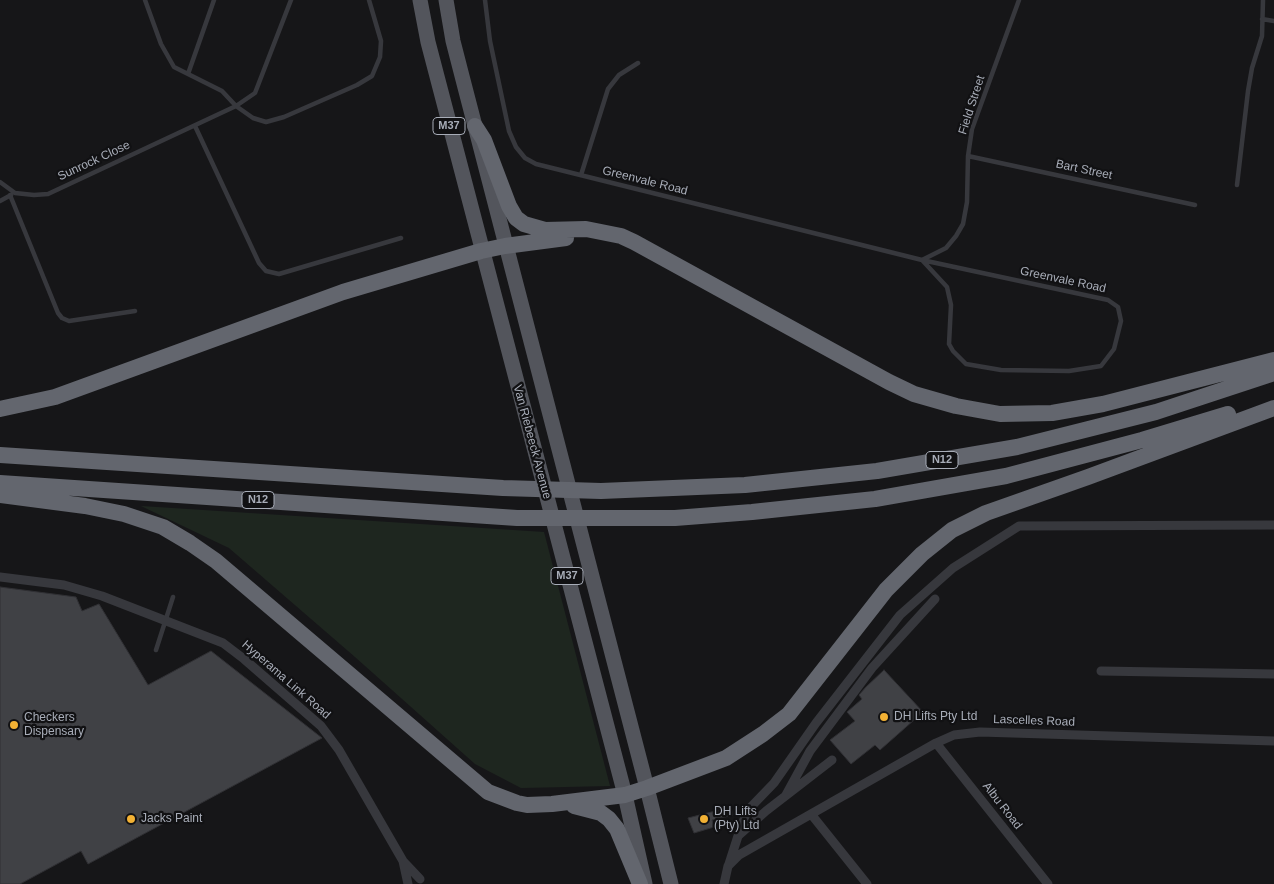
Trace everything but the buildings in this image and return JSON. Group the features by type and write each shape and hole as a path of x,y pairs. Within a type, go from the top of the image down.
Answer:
{"highway":[{"path":"475,126 484,140 509,206 516,218 524,224 545,230 593,230 621,236 888,382 914,394 956,406 1000,414 1052,413 1103,404 1274,360"},
{"path":"0,409 55,396 343,292 481,251 505,246 580,237 621,236"},
{"name":"N12","path":"0,454 503,488 601,491 744,485 877,471 1008,448 1156,412 1274,373"},
{"name":"N12","path":"0,483 517,518 675,518 875,499 1015,473 1142,440 1274,400"},
{"path":"0,495 95,508 124,514 163,527 216,561 488,792 527,805 552,804 626,795 726,758 764,734 789,714 886,590 922,554 952,530 986,513 1274,408"},
{"path":"552,804 587,809 601,813 609,819 617,828 640,884"}],"main road":[{"name":"Van Riebeeck Avenue","path":"420,0 428,42 481,251 626,795 645,884"},
{"name":"Van Riebeeck Avenue","path":"446,0 453,41 647,788 670,884"}],"street":[{"path":"724,884 728,866 747,811 774,783 816,723 900,615 953,568 1019,526 1274,525"},
{"name":"Hyperama Link Road","path":"0,577 64,585 102,596 224,643 321,726 339,750 403,861 422,882"},
{"path":"786,795 810,751 872,668 935,599"},
{"path":"1101,671 1274,674"},
{"name":"Lascelles Road","path":"728,866 739,855 936,743 954,735 980,732 1274,741"},
{"name":"Albu Road","path":"936,743 1048,884"},
{"path":"738,836 786,795 832,760"},
{"path":"811,814 867,884"},
{"name":"Hyperama Link Road","path":"403,861 408,884"},
{"path":"408,884 413,880 422,882"}],"lane":[{"path":"144,0 161,44 171,63 222,91 236,106 254,118 266,122 284,117 368,80 372,76 382,51 381,41 369,0"},
{"path":"188,74 214,0"},
{"name":"Sunrock Close","path":"12,194 48,194 236,106 255,93 291,0"},
{"name":"Greenvale Road","path":"485,0 490,41 509,131 516,147 525,158 536,164 922,260 1108,300 1118,307 1121,321 1114,349 1101,366 1069,371 1001,370 966,364 949,344 951,304 947,287 922,260"},
{"name":"Field Street","path":"922,260 946,248 963,224 967,202 968,156 972,129 1019,0"},
{"path":"1237,185 1248,91 1252,68 1262,36 1263,0"},
{"path":"1262,19 1274,22"},
{"path":"581,175 608,90 619,75 638,63"},
{"path":"195,126 258,263 266,271 279,274 401,238"},
{"name":"Bart Street","path":"968,156 1195,205"},
{"path":"0,182 12,194 61,317 69,321 135,311"},
{"path":"0,201 12,194"},
{"path":"156,650 173,597"}],"shaded area":[{"path":"141,506 544,532 610,786 521,788 475,764 229,548"}],"place":[{"name":"DH Lifts Pty Ltd","path":"884,717"},
{"name":"Checkers Dispensary","path":"14,725"},
{"name":"Jacks Paint","path":"131,819"},
{"name":"DH Lifts (Pty) Ltd","path":"704,819"}]}
